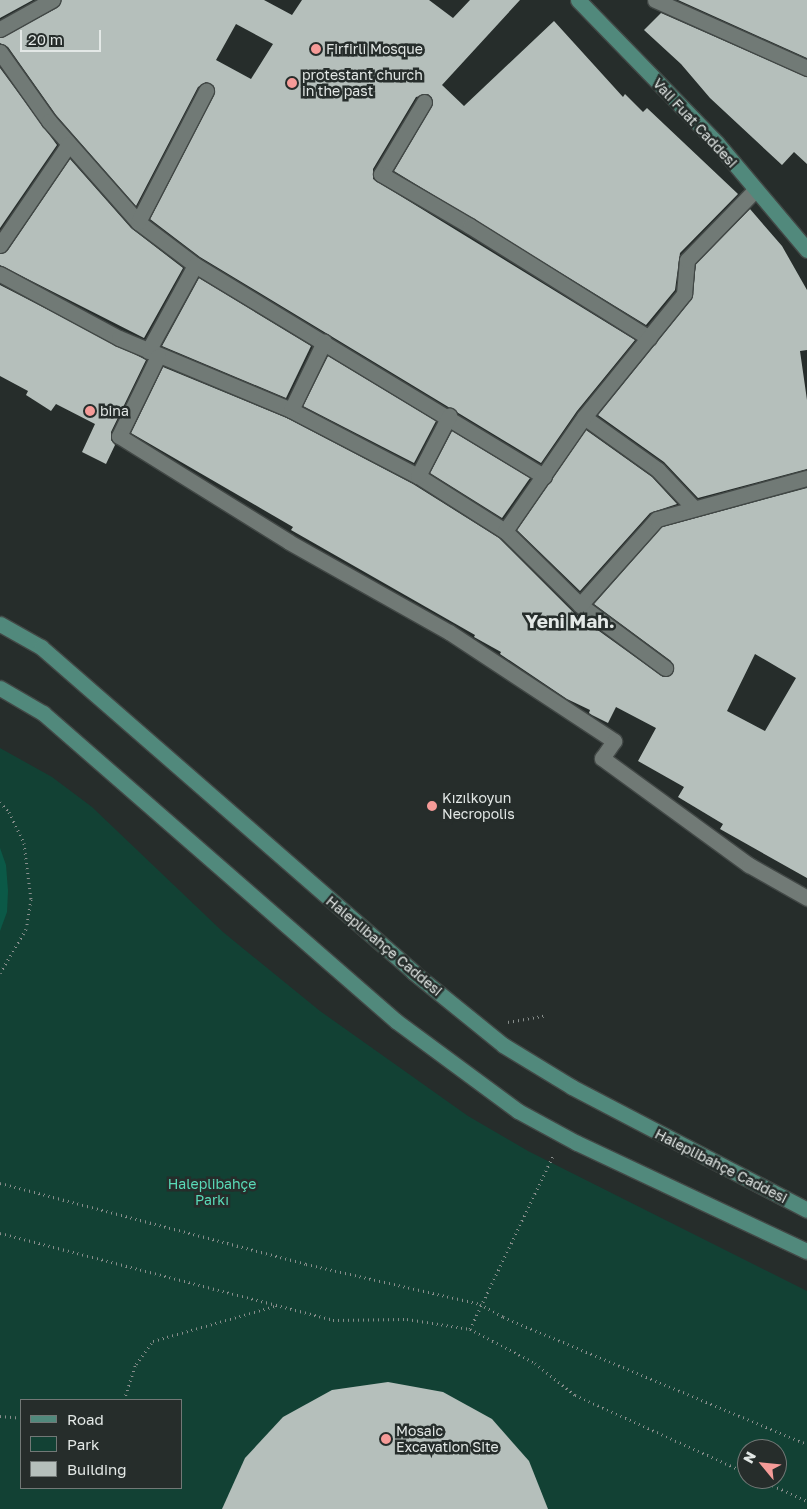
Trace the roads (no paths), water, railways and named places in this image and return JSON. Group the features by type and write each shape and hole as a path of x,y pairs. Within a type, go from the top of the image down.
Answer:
{"main road":[{"name":"Vali Fuat Caddesi","path":"578,0 717,143 807,250"},
{"name":"Haleplibahçe Caddesi","path":"0,624 41,648 413,972 503,1045 572,1087 807,1210"},
{"path":"0,688 43,713 396,1021 518,1111 564,1136 807,1251"}],"street":[{"path":"0,29 52,0"},
{"path":"655,0 807,68"},
{"path":"0,52 69,144 138,222 195,265 449,416 544,476"},
{"path":"138,222 206,91"},
{"path":"424,102 381,174 470,226 649,338"},
{"path":"0,245 69,144"},
{"path":"505,531 584,417 684,294 687,260 755,190"},
{"path":"195,265 153,353 119,436 289,542 449,632 614,741 602,758 749,865 807,898"},
{"path":"0,274 153,353 290,410 418,476 505,531 580,605 666,668"},
{"path":"290,410 324,342"},
{"path":"418,476 449,416"},
{"path":"584,417 658,470 693,507"},
{"path":"580,605 656,519 693,507 807,478"}],"place":[{"name":"Firfirli Mosque","path":"316,49"},
{"name":"protestant church in the past","path":"292,83"},
{"name":"bina","path":"90,411"},
{"name":"Kızılkoyun Necropolis","path":"432,806"},
{"name":"Mosaic Excavation Site","path":"386,1439"}],"district":[{"name":"Yeni Mah.","path":"570,621"}],"park label":[{"name":"Haleplibahçe Parkı","path":"212,1192"}]}
